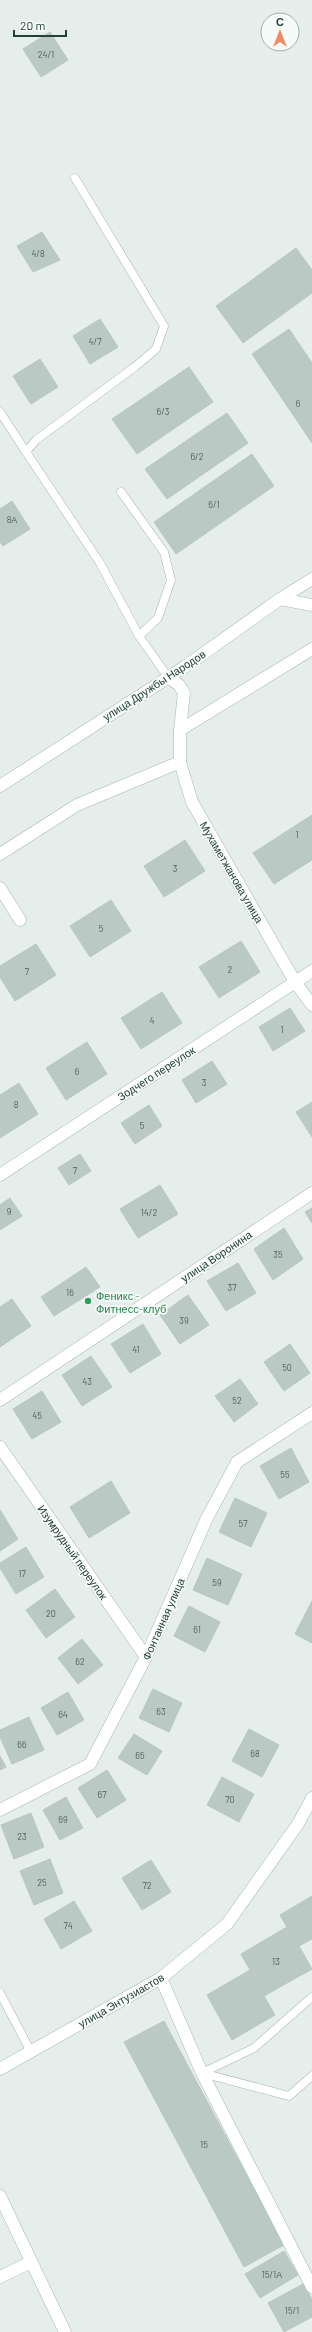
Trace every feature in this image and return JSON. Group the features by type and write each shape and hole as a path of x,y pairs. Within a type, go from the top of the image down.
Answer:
{"street":[{"name":"улица Дружбы Народов","path":"0,786 168,677 312,578"},
{"path":"280,599 312,605"},
{"path":"180,730 312,649"},
{"name":"Мухаметжанова улица","path":"168,677 179,685 184,693 180,730 180,762 192,802 295,982 312,1005"},
{"path":"0,854 78,805 180,762"},
{"path":"0,888 20,920"},
{"name":"Зодчего переулок","path":"0,1175 312,971"},
{"name":"улица Воронина","path":"0,1400 312,1193"},
{"name":"Фонтанная улица","path":"0,1810 90,1764 146,1658 207,1518 237,1462 312,1413"},
{"name":"Изумрудный переулок","path":"0,1447 146,1658"},
{"name":"улица Энтузиастов","path":"0,2069 161,1978 227,1924 298,1824 312,1798"},
{"path":"161,1978 202,2073 312,2287"},
{"path":"0,2196 65,2332"},
{"path":"0,2277 31,2262"}],"lane":[{"path":"26,452 36,440 136,366 156,349 164,326 75,178"},
{"path":"0,412 100,563 139,636 168,677"},
{"path":"121,492 164,552 171,580 158,618 139,636"},
{"path":"0,1993 31,2052"},
{"path":"202,2073 254,2048 312,1997"},
{"path":"202,2073 290,2096 312,2076"}],"building":[{"path":"50,32 68,60 41,77 23,49"},
{"path":"42,232 60,260 33,272 17,246"},
{"path":"296,248 312,270 312,293 243,343 216,306"},
{"path":"100,319 118,347 90,364 73,336"},
{"path":"289,329 312,363 312,443 252,354"},
{"path":"40,359 58,387 31,404 13,376"},
{"path":"189,367 213,402 137,454 112,419"},
{"path":"227,413 248,443 167,499 145,469"},
{"path":"252,454 274,486 176,554 154,522"},
{"path":"12,501 30,529 3,546 0,542 0,509"},
{"path":"312,815 312,860 274,884 253,853"},
{"path":"185,840 205,871 164,897 144,866"},
{"path":"111,900 131,931 90,957 70,926"},
{"path":"241,941 260,972 219,998 199,967"},
{"path":"36,944 56,975 15,1001 0,977 0,966"},
{"path":"162,992 182,1023 141,1049 121,1018"},
{"path":"290,1008 305,1031 273,1051 259,1027"},
{"path":"87,1042 107,1074 66,1100 46,1068"},
{"path":"212,1061 227,1084 196,1103 182,1080"},
{"path":"19,1083 38,1114 0,1138 0,1095"},
{"path":"312,1102 312,1137 296,1112"},
{"path":"149,1105 162,1126 135,1144 121,1123"},
{"path":"80,1154 91,1171 69,1185 58,1168"},
{"path":"160,1185 178,1214 138,1238 120,1209"},
{"path":"10,1198 22,1216 0,1230 0,1205"},
{"path":"312,1208 312,1223 305,1212"},
{"path":"284,1228 303,1259 273,1280 254,1249"},
{"path":"238,1263 256,1293 226,1311 207,1281"},
{"path":"86,1267 100,1287 54,1316 41,1297"},
{"path":"188,1295 209,1325 180,1344 160,1315"},
{"path":"12,1299 31,1326 0,1347 0,1307"},
{"path":"143,1324 161,1354 130,1373 111,1344"},
{"path":"290,1344 310,1373 284,1391 264,1362"},
{"path":"91,1356 112,1387 82,1406 62,1375"},
{"path":"240,1379 258,1404 234,1422 215,1396"},
{"path":"42,1391 61,1422 32,1439 13,1409"},
{"path":"291,1448 309,1482 279,1499 260,1466"},
{"path":"111,1481 130,1513 89,1538 70,1507"},
{"path":"235,1498 267,1513 251,1547 219,1532"},
{"path":"0,1510 18,1539 0,1551"},
{"path":"26,1547 44,1577 16,1594 0,1568 0,1563"},
{"path":"207,1558 242,1574 228,1605 193,1590"},
{"path":"55,1589 75,1617 46,1638 26,1610"},
{"path":"312,1601 312,1643 295,1634"},
{"path":"189,1606 220,1622 205,1652 174,1636"},
{"path":"82,1639 103,1665 78,1684 58,1658"},
{"path":"153,1689 182,1703 169,1732 139,1718"},
{"path":"68,1692 84,1720 57,1735 41,1708"},
{"path":"29,1717 44,1750 12,1764 0,1737 0,1730"},
{"path":"249,1729 279,1745 262,1777 232,1761"},
{"path":"134,1734 162,1751 147,1775 118,1758"},
{"path":"0,1756 6,1767 0,1770"},
{"path":"107,1770 126,1800 97,1818 78,1788"},
{"path":"222,1777 254,1794 239,1822 207,1805"},
{"path":"66,1797 83,1828 60,1840 43,1810"},
{"path":"31,1813 44,1847 14,1859 1,1825"},
{"path":"50,1859 63,1893 34,1905 20,1871"},
{"path":"151,1860 171,1892 142,1910 122,1878"},
{"path":"312,1896 312,1939 299,1946 312,1969 264,1996 275,2015 232,2040 207,1995 250,1970 241,1954 287,1927 280,1915"},
{"path":"74,1901 92,1931 61,1949 44,1919"},
{"path":"164,2021 284,2245 244,2267 124,2042"},
{"path":"284,2251 298,2275 260,2298 245,2274"},
{"path":"303,2284 312,2299 312,2317 284,2332 268,2303"}],"place":[{"name":"Феникс - Фитнесс-клуб","path":"88,1301"}]}
